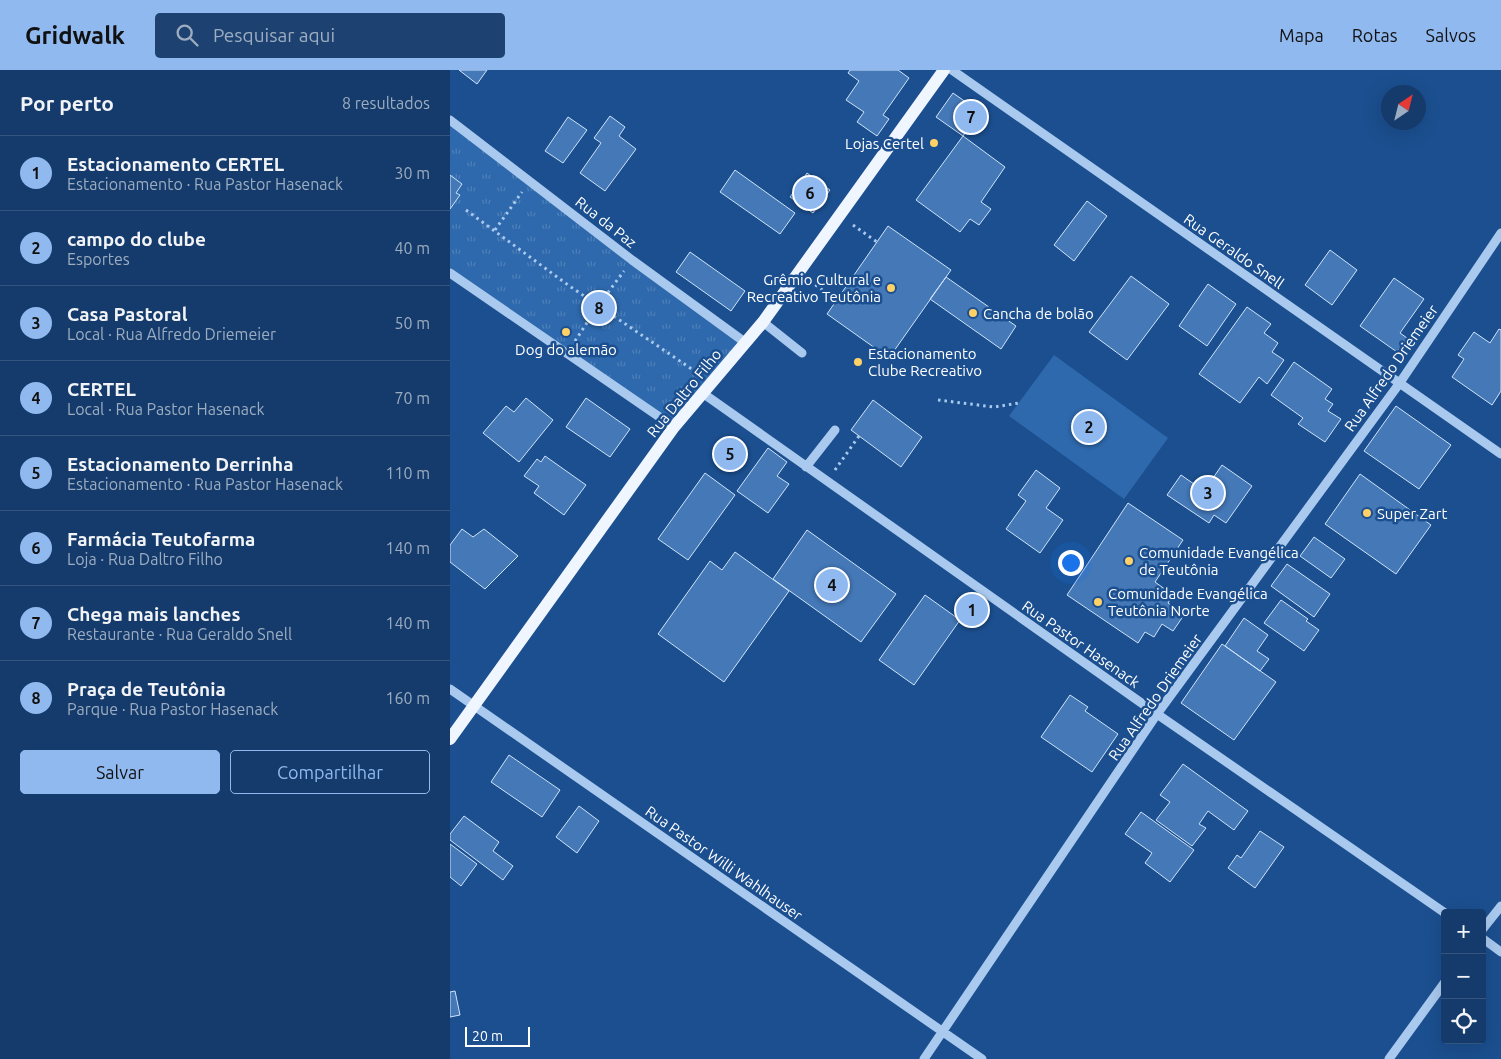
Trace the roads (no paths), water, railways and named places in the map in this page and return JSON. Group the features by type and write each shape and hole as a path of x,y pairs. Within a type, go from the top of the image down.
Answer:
{"main road":[{"name":"Rua Daltro Filho","path":"450,738 674,428 763,322 944,70"}],"street":[{"name":"Rua Geraldo Snell","path":"952,70 1501,454"},
{"name":"Rua da Paz","path":"450,120 632,260 746,342"},
{"name":"Rua Alfredo Driemeier","path":"924,1059 1157,714 1399,384 1501,232"},
{"path":"450,272 674,428"},
{"path":"763,322 802,353"},
{"name":"Rua Pastor Hasenack","path":"704,394 1157,714 1441,910"},
{"path":"806,467 835,430"},
{"name":"Rua Pastor Willi Wahlhauser","path":"450,689 982,1059"},
{"path":"1486,925 1501,906"},
{"path":"1486,941 1501,952"},
{"path":"1389,1059 1441,988"}],"place":[{"name":"Chega mais lanches","path":"971,117"},
{"name":"Lojas Certel","path":"934,143"},
{"name":"Farmácia Teutofarma","path":"810,193"},
{"name":"Grêmio Cultural e Recreativo Teutônia","path":"891,288"},
{"name":"Praça de Teutônia","path":"599,308"},
{"name":"Cancha de bolão","path":"973,313"},
{"name":"Dog do alemão","path":"566,332"},
{"name":"Estacionamento Clube Recreativo","path":"858,362"},
{"name":"campo do clube","path":"1089,427"},
{"name":"Estacionamento Derrinha","path":"730,454"},
{"name":"Casa Pastoral","path":"1208,493"},
{"name":"Super Zart","path":"1367,513"},
{"name":"Comunidade Evangélica de Teutônia","path":"1129,561"},
{"name":"CERTEL","path":"832,585"},
{"name":"Comunidade Evangélica Teutônia Norte","path":"1098,602"},
{"name":"Estacionamento CERTEL","path":"972,610"}]}
